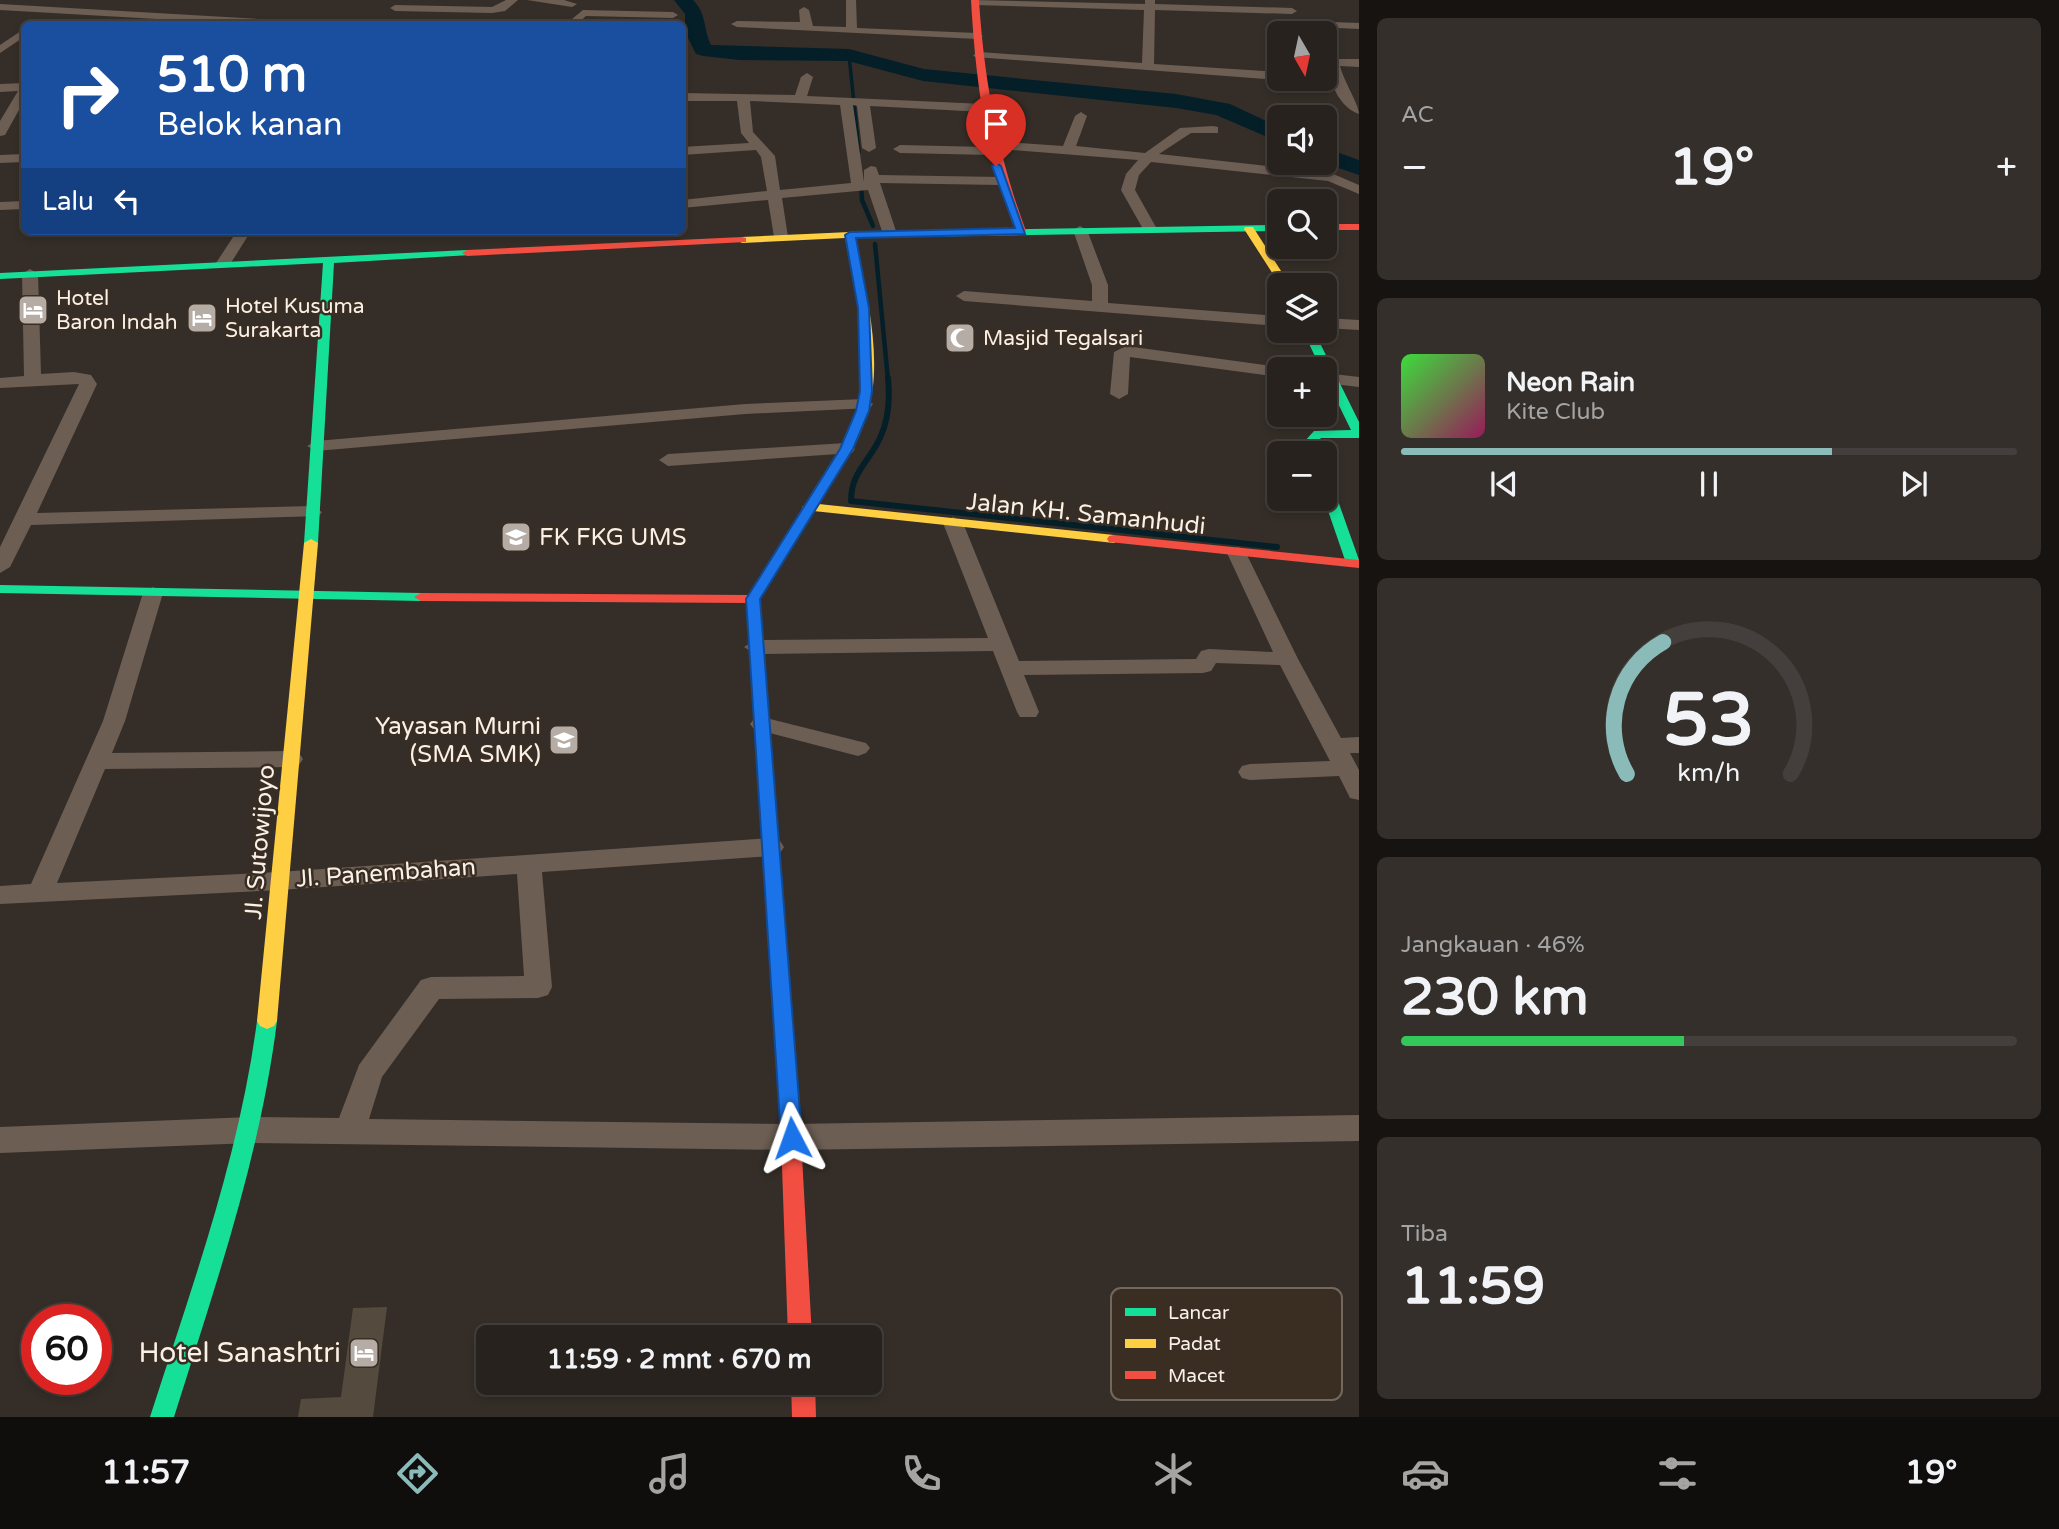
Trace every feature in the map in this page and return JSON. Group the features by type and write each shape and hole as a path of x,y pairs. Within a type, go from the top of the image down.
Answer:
{"main road":[{"path":"975,1 980,79 992,148 1000,181 1021,231"},
{"path":"1337,228 1359,227"},
{"path":"0,276 781,237 1267,228"},
{"path":"1249,229 1277,273"},
{"path":"800,1325 792,1138 753,599 846,449 864,404 863,308 850,235"},
{"name":"Jl. Sutowijoyo","path":"162,1417 251,1130 262,1073 308,596 329,258"},
{"path":"1311,441 1318,434 1359,434 1337,393"},
{"name":"Jalan KH. Samanhudi","path":"809,507 1237,553 1355,562"},
{"path":"1336,511 1355,562"},
{"path":"0,589 308,596 753,599"},
{"path":"803,1395 804,1417"}],"street":[{"path":"0,5 5,0"},
{"path":"395,8 501,9 513,0"},
{"path":"532,0 572,4"},
{"path":"851,0 852,31"},
{"path":"1286,0 1300,21"},
{"path":"975,1 1236,5 1292,11"},
{"path":"1148,66 1151,4"},
{"path":"0,5 244,21"},
{"path":"134,21 166,7"},
{"path":"574,21 586,9 644,20 673,15"},
{"path":"467,21 475,10"},
{"path":"804,10 806,26"},
{"path":"737,24 977,36"},
{"path":"1337,27 1359,26"},
{"path":"0,37 21,36"},
{"path":"0,50 21,37"},
{"path":"979,55 1267,75"},
{"path":"1337,62 1359,63"},
{"path":"800,99 807,77"},
{"path":"1337,82 1349,102 1359,110"},
{"path":"0,88 21,89"},
{"path":"751,93 745,128 768,156 772,195 781,237"},
{"path":"686,97 751,93 800,99 985,108"},
{"path":"0,132 21,94"},
{"path":"854,102 869,148"},
{"path":"854,102 865,184 890,234"},
{"path":"1068,149 1080,116"},
{"path":"1150,229 1127,184 1131,176 1162,144 1186,130 1213,130"},
{"path":"686,151 760,146"},
{"path":"900,149 1068,149 1331,177 1359,190"},
{"path":"0,159 21,158"},
{"path":"865,184 871,164"},
{"path":"686,204 865,184 1000,181"},
{"path":"0,206 21,205"},
{"path":"1080,230 1100,285 1100,306"},
{"path":"224,263 242,235"},
{"path":"30,275 33,378"},
{"path":"964,296 1267,320"},
{"path":"1337,324 1359,325"},
{"path":"1119,394 1122,352 1126,351 1267,370"},
{"path":"0,383 33,378 74,377 85,379 88,384 82,403 0,567"},
{"path":"1337,379 1359,382"},
{"path":"316,446 745,410 864,404"},
{"path":"668,460 846,449"},
{"path":"24,519 312,512"},
{"path":"953,523 1008,668 1028,712"},
{"path":"1237,553 1287,659 1359,792"},
{"path":"40,893 122,697 153,593"},
{"path":"755,647 1000,644"},
{"path":"1008,668 1203,666 1209,656 1287,659"},
{"path":"762,724 858,748"},
{"path":"1334,746 1359,745"},
{"path":"96,761 291,759"},
{"path":"1251,772 1346,768"},
{"name":"Jl. Panembahan","path":"0,895 279,881 771,847"},
{"path":"350,1132 369,1073 431,988 538,987 529,863"},
{"path":"0,1140 251,1130 792,1138 1359,1128"}],"building":[{"name":"Hotel Kusuma Surakarta","path":"215,305 212,324 195,325 198,306"},
{"name":"Hotel Sanashtri","path":"387,1307 373,1417 298,1417 301,1399 341,1397 353,1308"}],"waterway":[{"path":"683,0 695,13 695,32 703,50 739,54 849,55 923,75 1176,101 1222,109 1267,130"},
{"path":"849,55 859,152"},
{"path":"1337,160 1359,168"},
{"path":"861,181 862,200 873,226"},
{"path":"875,244 888,380"},
{"path":"888,378 889,401 885,423 876,446 857,475 851,501 1277,547"}],"traffic: fast":[{"path":"850,235 1267,228"},
{"path":"0,276 467,253"},
{"path":"311,543 329,258"},
{"path":"1314,343 1359,434"},
{"path":"1311,441 1318,434 1359,434"},
{"path":"1335,511 1353,563"},
{"path":"0,589 421,597"},
{"path":"766,778 791,1138"},
{"path":"162,1417 239,1172 251,1122 267,1021"}],"traffic: slow":[{"path":"1249,229 1277,273"},
{"path":"742,240 850,235 864,324 866,394 853,433 819,493"},
{"path":"809,507 1114,539"},
{"path":"267,1021 311,543"}],"traffic: jam":[{"path":"975,0 988,117 1002,175 1021,231"},
{"path":"1337,227 1359,227"},
{"path":"467,253 742,240"},
{"path":"766,778 753,599 819,493"},
{"path":"1114,539 1359,564"},
{"path":"421,597 753,599"},
{"path":"791,1138 799,1325"},
{"path":"803,1395 804,1417"}],"place":[{"name":"Hotel Baron Indah","path":"33,310"},
{"name":"Hotel Kusuma Surakarta","path":"202,318"},
{"name":"Masjid Tegalsari","path":"960,338"},
{"name":"FK FKG UMS","path":"516,537"},
{"name":"Yayasan Murni (SMA SMK)","path":"564,740"},
{"name":"Hotel Sanashtri","path":"364,1353"}],"route":[{"path":"792,1138 753,599 846,449 862,411 866,391 863,308 850,235 1021,231 996,166"}]}
